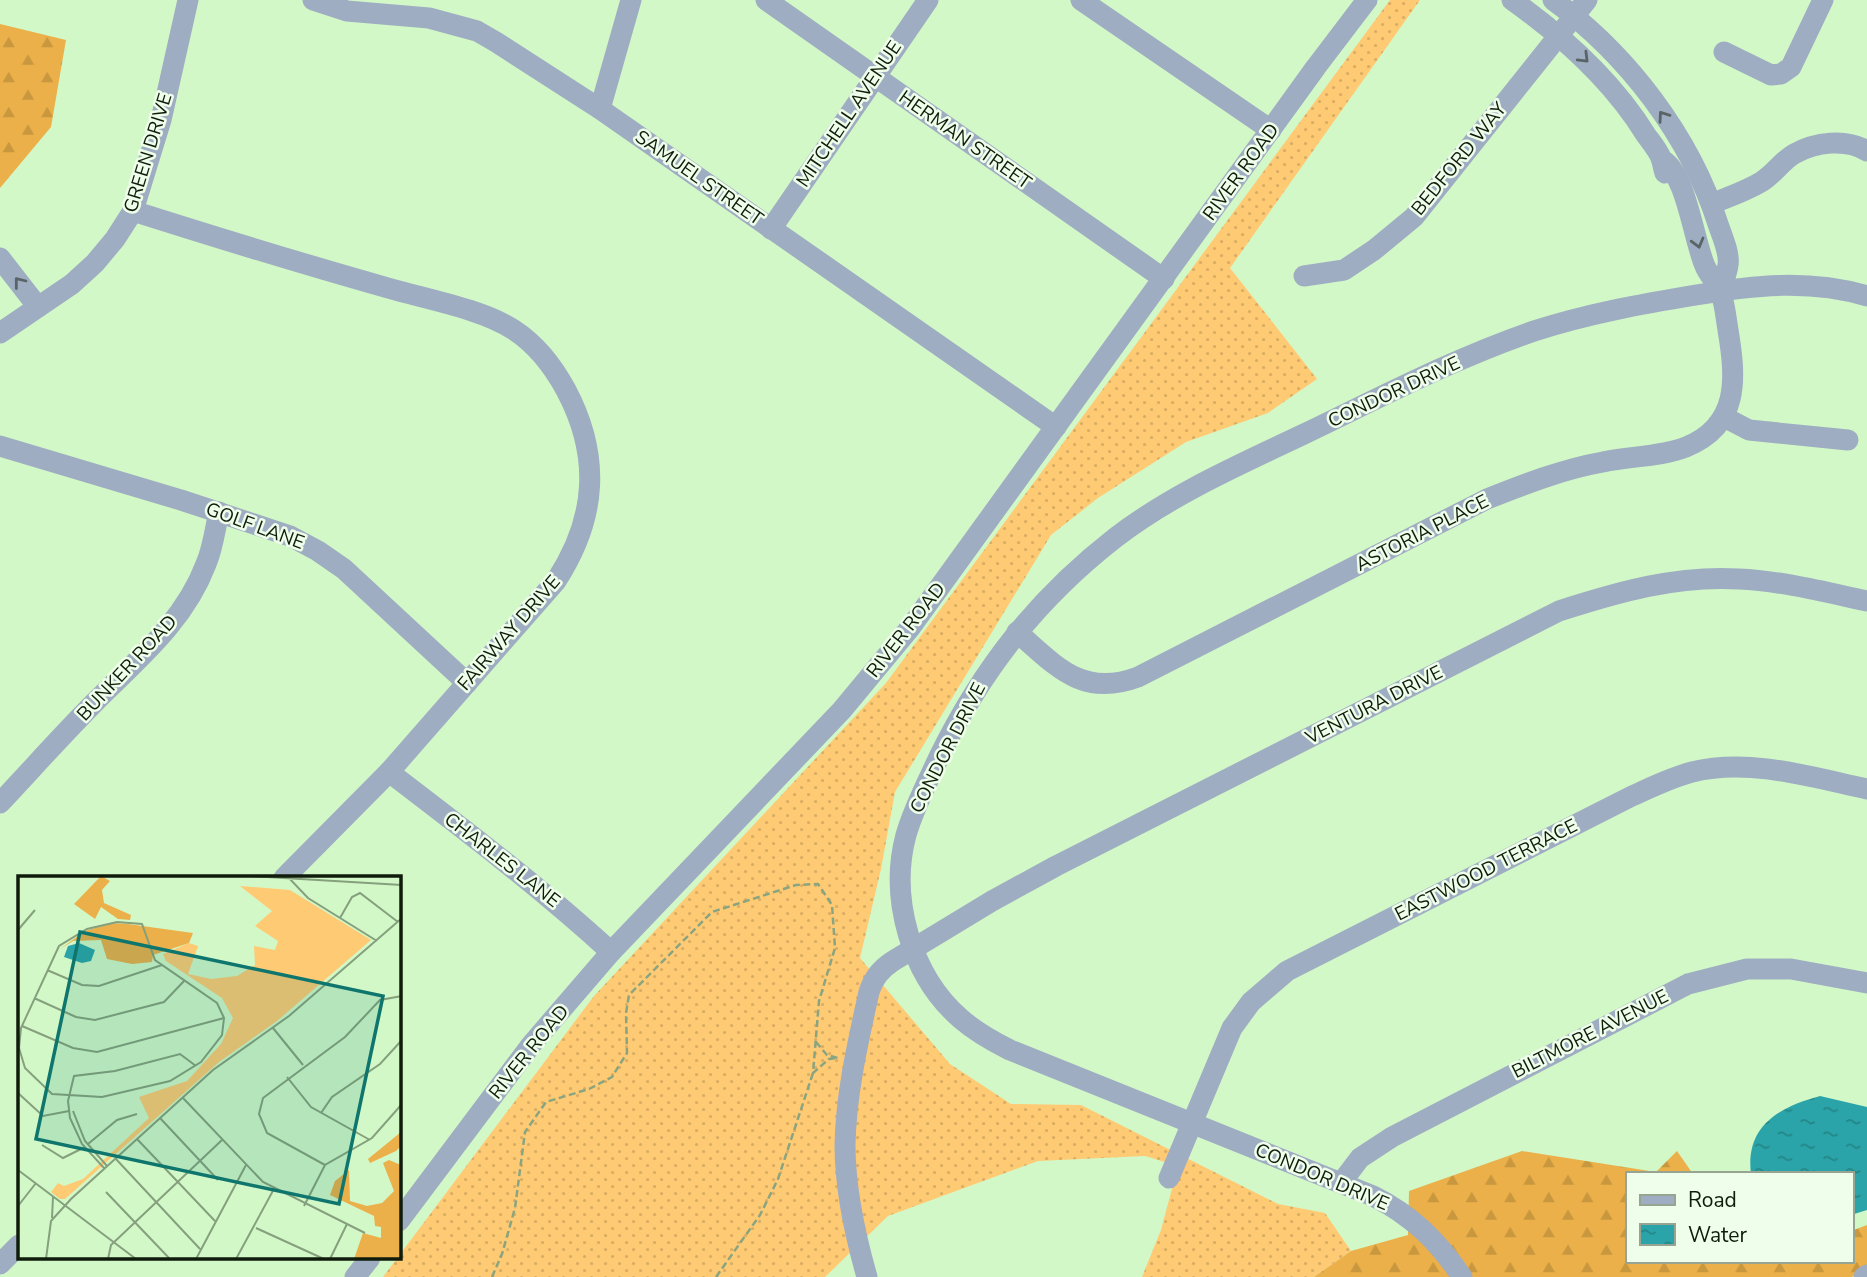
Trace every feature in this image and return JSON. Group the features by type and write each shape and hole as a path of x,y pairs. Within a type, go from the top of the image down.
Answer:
{"street":[{"name":"GREEN DRIVE","path":"0,333 72,284 95,263 116,239 133,211 161,120 188,0"},
{"name":"SAMUEL STREET","path":"313,0 347,10 401,7 477,31 600,109 1056,427"},
{"path":"600,109 631,0"},
{"name":"HERMAN STREET","path":"766,0 1164,279"},
{"name":"MITCHELL AVENUE","path":"771,229 928,0"},
{"path":"1081,0 1271,130"},
{"name":"RIVER ROAD","path":"401,1218 531,1045 611,952 842,710 911,628 1367,0"},
{"path":"1512,0 1558,35 1608,83 1634,116 1709,197 1729,264 1721,291"},
{"path":"1553,0 1580,8 1646,91 1673,159"},
{"path":"1724,52 1771,75 1781,74 1791,67 1823,0"},
{"name":"BEDFORD WAY","path":"1304,276 1343,270 1374,250 1414,217 1580,8"},
{"path":"1673,159 1662,166 1677,202 1687,206 1762,181 1793,155 1815,145 1859,146 1867,151"},
{"path":"1687,206 1705,267 1721,291 1733,359 1733,386 1730,404 1724,417 1749,430 1848,440"},
{"name":"FAIRWAY DRIVE","path":"133,211 493,319 529,341 557,373 571,400 588,450 589,497 584,524 577,544 556,581 389,772 286,876"},
{"path":"0,258 38,307"},
{"name":"CONDOR DRIVE","path":"1462,1277 1431,1237 1393,1206 1036,1061 989,1040 960,1018 923,972 913,948 903,908 903,849 912,817 970,698 1035,610 1118,536 1194,488 1475,354 1535,331 1585,316 1641,304 1770,285 1802,284 1867,296"},
{"name":"ASTORIA PLACE","path":"1017,632 1060,671 1075,679 1094,684 1125,682 1487,499 1541,478 1580,467 1685,447 1702,439 1724,417"},
{"name":"GOLF LANE","path":"0,446 219,512 289,536 344,569 467,683"},
{"name":"BUNKER ROAD","path":"0,803 97,700 154,645 174,620 207,563 219,512"},
{"name":"VENTURA DRIVE","path":"867,1277 859,1250 847,1178 845,1146 852,1074 873,980 882,969 913,948 1056,866 1559,611 1627,590 1677,581 1709,579 1766,581 1867,601"},
{"name":"EASTWOOD TERRACE","path":"1169,1178 1232,1028 1251,1002 1287,971 1632,796 1691,772 1740,768 1788,772 1867,789"},
{"name":"CHARLES LANE","path":"389,772 491,850 611,952"},
{"name":"BILTMORE AVENUE","path":"1341,1183 1360,1158 1392,1137 1688,984 1747,969 1791,969 1867,984"},
{"path":"0,1264 18,1246"},
{"path":"355,1277 368,1260"}],"path":[{"path":"492,1277 502,1254 515,1208 525,1132 546,1102 589,1088 611,1077 627,1053 626,1013 629,995 712,912 796,885 818,884 832,905 835,948 819,1001 813,1073 778,1179 760,1215 716,1277"},
{"path":"813,1073 829,1059 838,1058 827,1055 816,1042"}],"shaded area":[{"path":"1390,0 1420,0 1230,268 1317,379 1268,413 1186,442 1098,498 1051,535 895,792 881,869 860,958 950,1064 1011,1104 1081,1105 1278,1204 1325,1213 1351,1251 1314,1277 1142,1277 1161,1230 1178,1166 1145,1156 1038,1161 888,1216 825,1277 383,1277 396,1260 401,1260 401,1253 594,996 886,683"}],"green space":[{"path":"0,24 66,40 51,127 0,188"},
{"path":"1522,1151 1656,1172 1626,1172 1626,1263 1853,1263 1853,1230 1867,1225 1867,1265 1852,1277 1314,1277 1351,1251 1408,1235 1409,1191"},
{"path":"1677,1151 1692,1172 1656,1172"}],"water":[{"path":"1820,1096 1867,1107 1867,1210 1853,1214 1853,1172 1751,1172 1753,1143 1759,1131 1779,1113"}]}
